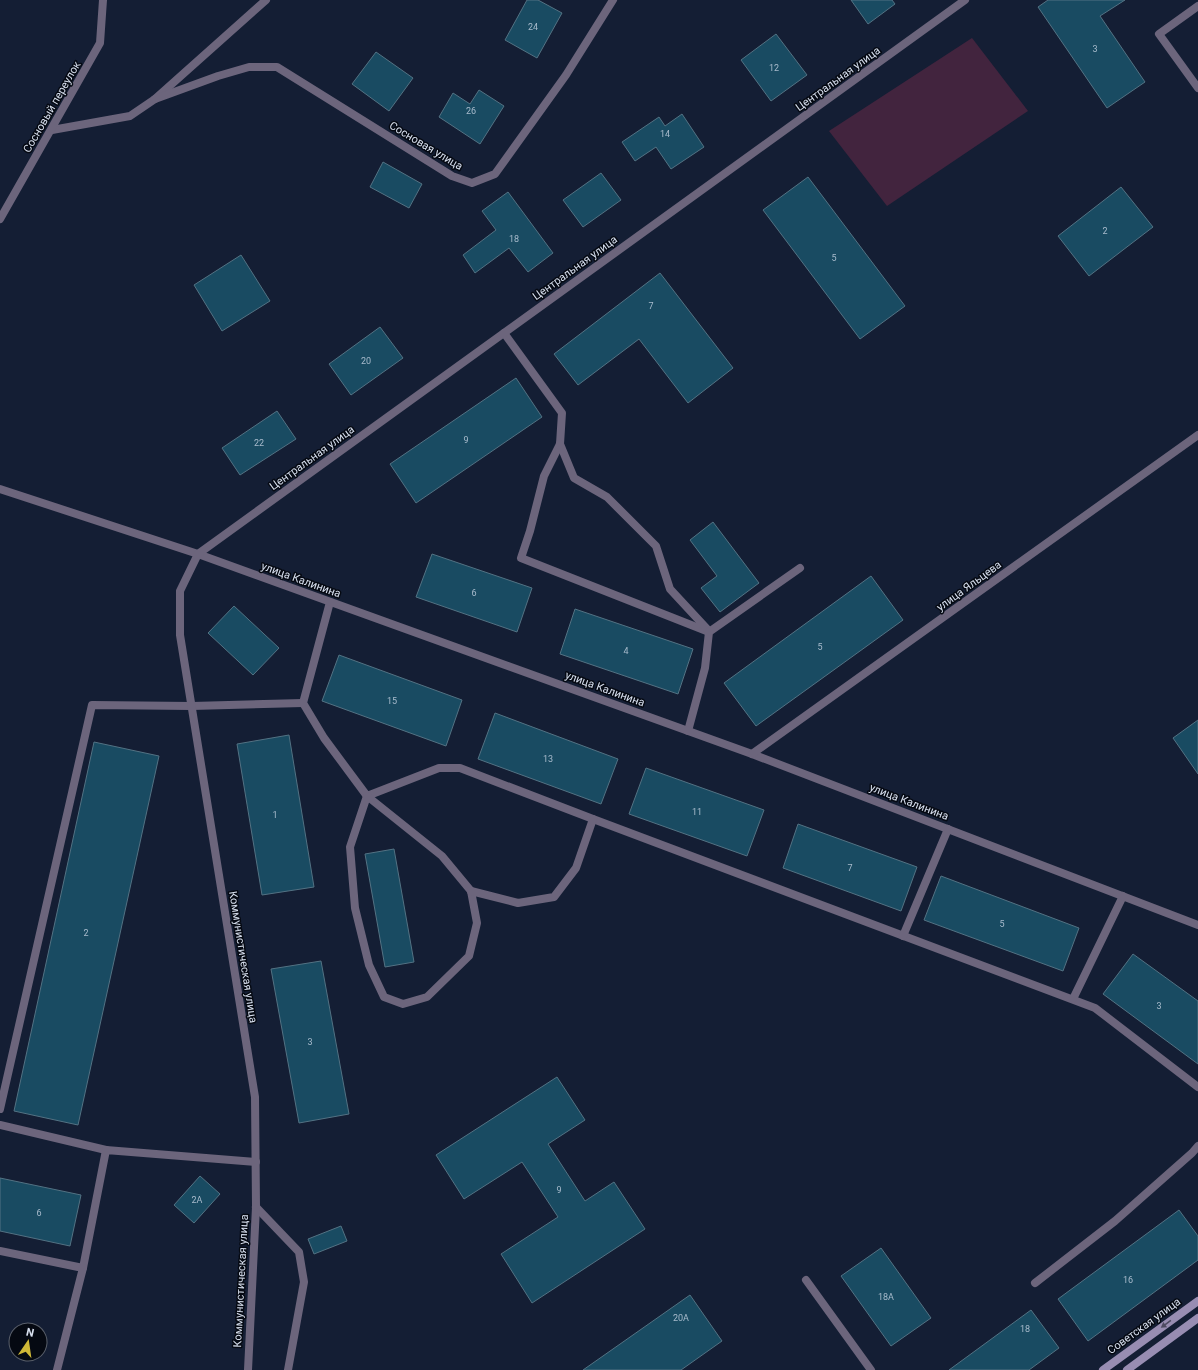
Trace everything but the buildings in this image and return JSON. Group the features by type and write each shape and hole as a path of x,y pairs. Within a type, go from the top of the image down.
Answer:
{"street":[{"name":"Сосновый переулок","path":"0,218 52,130 100,43 103,0"},
{"path":"52,130 130,116 155,99 266,0"},
{"name":"Сосновая улица","path":"155,99 218,76 249,67 277,68 452,176 472,184 495,174 566,75 613,0"},
{"name":"Центральная улица","path":"198,554 965,0"},
{"path":"1198,6 1159,34 1198,88"},
{"path":"504,333 562,413 560,444 544,476 530,531 521,558 709,632"},
{"name":"улица Яльцева","path":"752,754 1198,435"},
{"path":"560,444 574,478 607,498 656,546 670,589 709,632"},
{"name":"улица Калинина","path":"0,489 198,554 752,754 1198,925"},
{"name":"Коммунистическая улица","path":"198,554 180,591 180,635 255,1097 256,1207 248,1370"},
{"path":"688,731 705,668 709,632 800,568"},
{"path":"330,602 303,703 324,738 368,796 442,856 471,890 477,923 469,956 427,997 403,1004 384,997 370,965 355,908 350,847 368,796 439,768 460,768 1095,1008 1198,1087"},
{"path":"0,1109 92,706 192,706 303,703"},
{"path":"471,890 518,903 554,897 576,868 593,819"},
{"path":"903,936 948,829"},
{"path":"1073,999 1123,896"},
{"path":"0,1125 106,1150 256,1162"},
{"path":"1035,1283 1115,1221 1198,1146"},
{"path":"57,1370 83,1268 106,1150"},
{"path":"256,1207 299,1252 304,1282 288,1370"},
{"path":"0,1251 83,1268"},
{"path":"806,1280 871,1370"},
{"name":"Советская улица","path":"1103,1370 1198,1301"},
{"path":"1127,1370 1198,1318"}],"shaded area":[{"path":"972,38 1028,111 887,206 829,131"}]}
